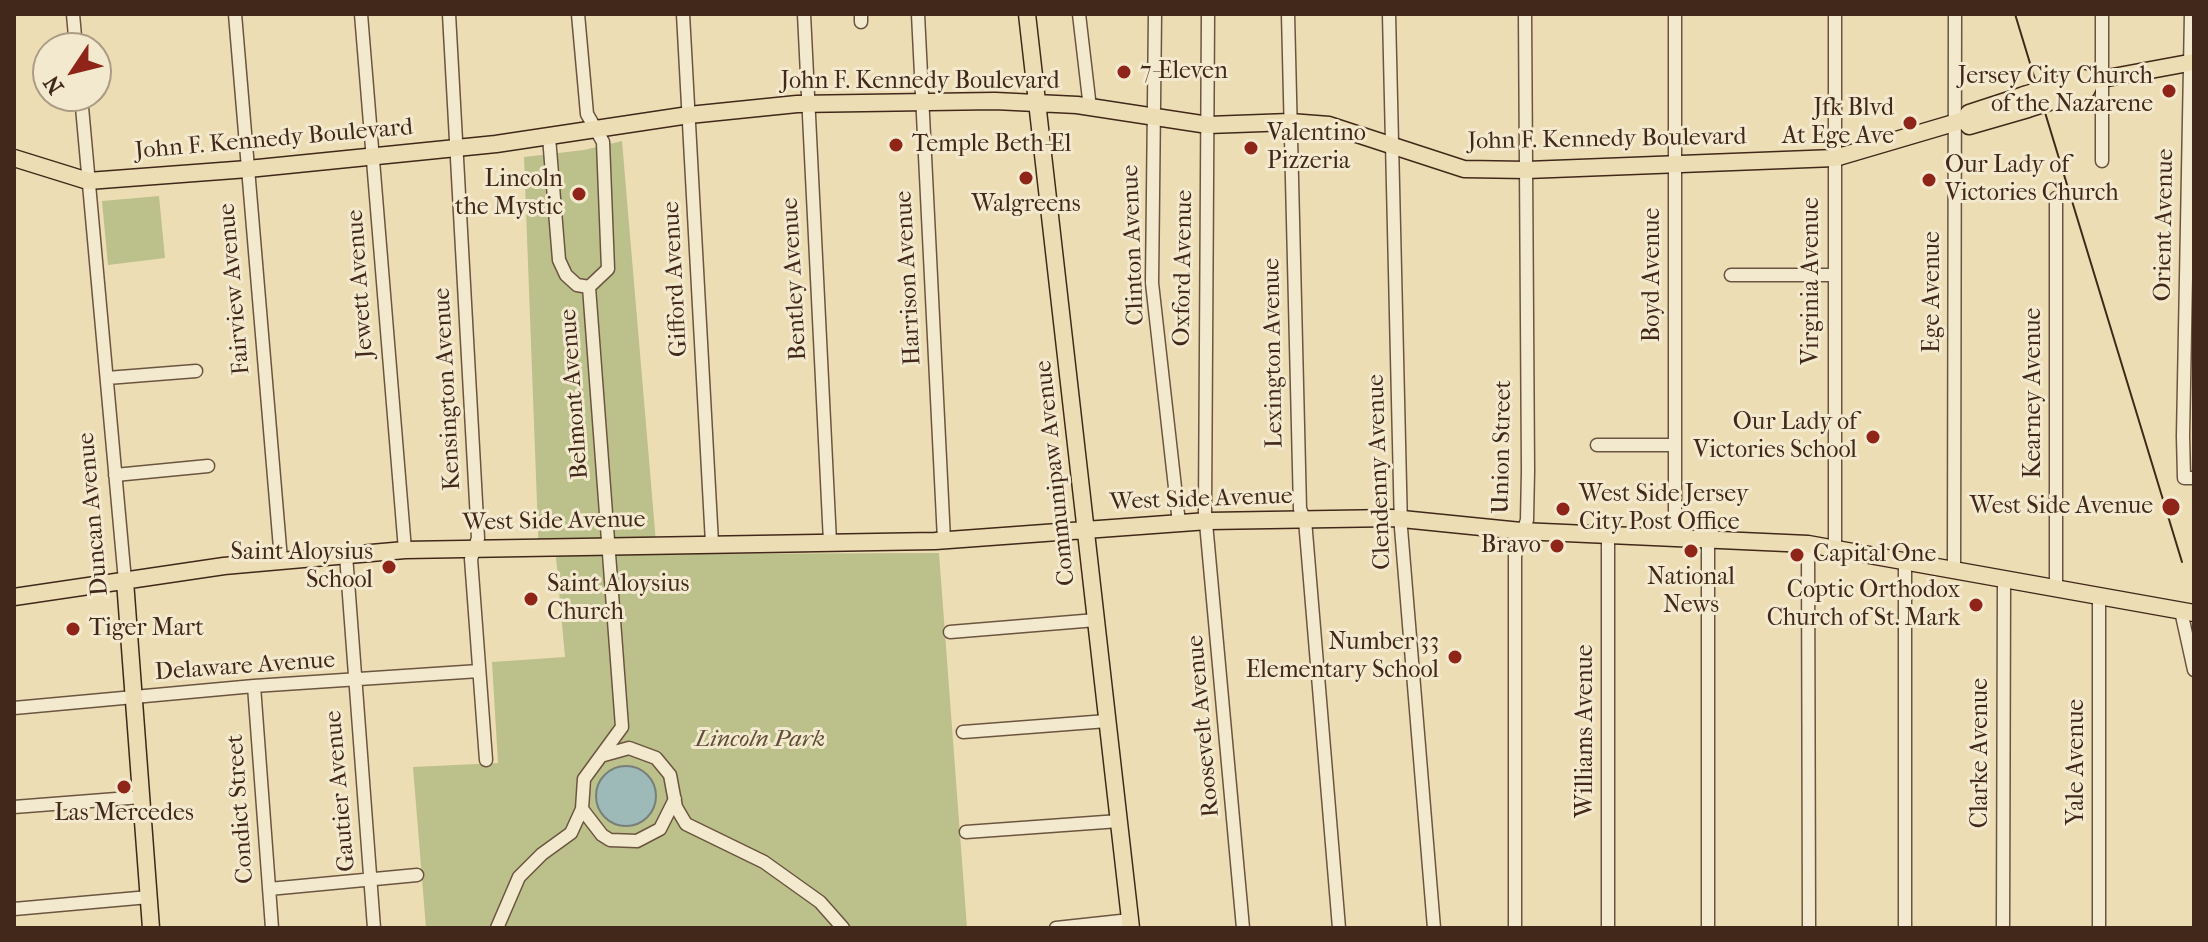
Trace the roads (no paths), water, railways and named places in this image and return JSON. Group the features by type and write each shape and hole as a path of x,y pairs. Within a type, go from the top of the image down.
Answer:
{"main road":[{"name":"Communipaw Avenue","path":"1027,14 1131,924"},
{"name":"John F. Kennedy Boulevard","path":"14,158 88,181 373,157 549,137 689,115 808,104 1038,102 1208,125 1290,122 1329,125 1464,169 1527,170 1835,158 1959,121 1969,113 2053,94 2083,78 2097,80 2192,62"},
{"name":"West Side Avenue","path":"14,597 281,560 405,550 944,540 1208,521 1402,519 1521,531 1708,537 1808,544 2188,612"},
{"name":"Duncan Avenue","path":"125,581 151,928"}],"street":[{"name":"Fairview Avenue","path":"235,14 281,560"},
{"name":"Jewett Avenue","path":"361,14 405,550"},
{"name":"Kensington Avenue","path":"449,14 478,538 471,559 486,760"},
{"name":"Belmont Avenue","path":"578,14 587,114 603,142 608,269 589,287 608,545"},
{"name":"Gifford Avenue","path":"683,14 712,543"},
{"name":"Bentley Avenue","path":"804,14 830,542"},
{"name":"Harrison Avenue","path":"918,14 944,540"},
{"path":"1079,14 1090,108"},
{"name":"Clinton Avenue","path":"1155,14 1152,283 1179,523"},
{"name":"Oxford Avenue","path":"1208,14 1204,432 1205,512 1208,521"},
{"name":"Lexington Avenue","path":"1288,14 1300,509 1305,520 1339,928"},
{"name":"Clendenny Avenue","path":"1389,14 1402,519 1434,928"},
{"name":"Union Street","path":"1515,928 1515,556 1527,520 1528,471 1525,14"},
{"name":"Boyd Avenue","path":"1675,14 1675,536"},
{"name":"Virginia Avenue","path":"1835,14 1835,549"},
{"name":"Ege Avenue","path":"1954,569 1959,121 1955,14"},
{"path":"2102,14 2097,80 2102,161"},
{"name":"Orient Avenue","path":"2191,14 2183,436 2184,478 2194,478"},
{"name":"Duncan Avenue","path":"82,112 125,581"},
{"path":"549,137 559,260 566,275 577,285 589,287"},
{"name":"Kearney Avenue","path":"2056,198 2056,588"},
{"path":"1731,275 1834,275"},
{"path":"107,378 196,371"},
{"path":"1597,445 1675,445"},
{"path":"115,475 208,466"},
{"name":"Roosevelt Avenue","path":"1208,521 1243,928"},
{"name":"Williams Avenue","path":"1608,533 1608,928"},
{"path":"1708,537 1708,928"},
{"path":"1808,544 1809,928"},
{"path":"608,545 622,727 643,751 666,768 679,817 686,824 764,862 820,902 843,928"},
{"name":"Gautier Avenue","path":"346,555 353,681 374,928"},
{"path":"1905,560 1905,928"},
{"name":"Clarke Avenue","path":"2003,928 2004,578"},
{"name":"Yale Avenue","path":"2099,596 2099,928"},
{"path":"2188,612 2194,670"},
{"path":"950,632 1096,620"},
{"name":"Delaware Avenue","path":"14,708 254,686 479,671"},
{"name":"Condict Street","path":"254,686 272,928"},
{"path":"963,732 1107,721"},
{"path":"497,928 519,877 571,833 582,809 584,779 622,727"},
{"path":"601,756 622,749 643,751"},
{"path":"582,809 602,835 610,840 637,841 660,829 674,805 675,796"},
{"path":"14,807 142,797"},
{"path":"966,832 1119,821"},
{"path":"269,889 417,875"},
{"path":"14,909 149,897"},
{"path":"1056,928 1131,924"}],"water":[{"path":"626,766 637,768 647,775 654,785 654,807 647,817 637,824 626,826 615,824 605,817 598,807 596,796 598,785 605,775 615,768"}],"tram line":[{"path":"2015,14 2182,562"}],"place":[{"name":"7-Eleven","path":"1124,72"},
{"name":"Jersey City Church of the Nazarene","path":"2169,91"},
{"name":"Jfk Blvd At Ege Ave","path":"1910,123"},
{"name":"Temple Beth-El","path":"896,145"},
{"name":"Valentino Pizzeria","path":"1251,148"},
{"name":"Walgreens","path":"1026,178"},
{"name":"Our Lady of Victories Church","path":"1929,180"},
{"name":"Lincoln the Mystic","path":"579,194"},
{"name":"Our Lady of Victories School","path":"1873,437"},
{"name":"West Side Avenue","path":"2171,507"},
{"name":"West Side Jersey City Post Office","path":"1563,509"},
{"name":"Bravo","path":"1557,546"},
{"name":"National News","path":"1691,551"},
{"name":"Capital One","path":"1797,555"},
{"name":"Saint Aloysius School","path":"389,567"},
{"name":"Saint Aloysius Church","path":"531,599"},
{"name":"Coptic Orthodox Church of St. Mark","path":"1976,605"},
{"name":"Tiger Mart","path":"73,629"},
{"name":"Number 33 Elementary School","path":"1455,657"},
{"name":"Las Mercedes","path":"124,787"}],"park label":[{"name":"Lincoln Park","path":"760,740"}]}
